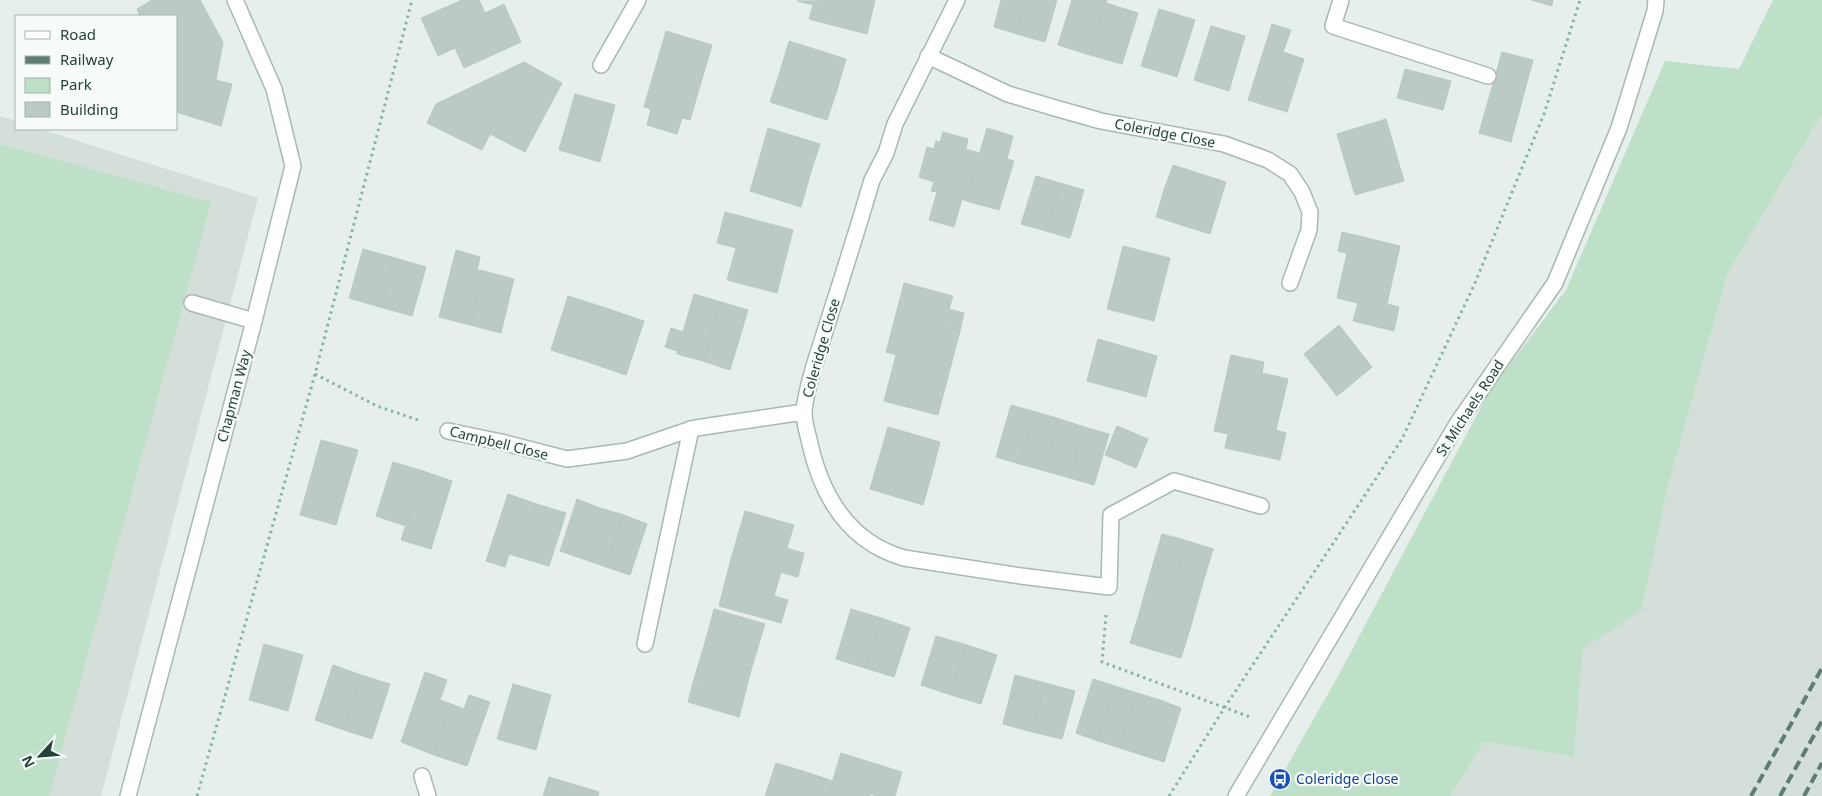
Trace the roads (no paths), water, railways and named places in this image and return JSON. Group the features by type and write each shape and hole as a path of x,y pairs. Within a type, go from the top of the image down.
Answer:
{"street":[{"name":"Chapman Way","path":"128,796 254,321 293,166 274,89 235,0"},
{"path":"601,65 638,0"},
{"name":"Coleridge Close","path":"957,0 895,124 886,153 872,180 811,377 804,412 819,476 830,500 868,542 886,553 904,558 1021,576 1109,587 1110,515 1174,481 1261,506"},
{"path":"1341,0 1333,26 1488,76"},
{"name":"St Michaels Road","path":"1236,796 1457,424 1555,283 1619,128 1655,11 1656,0"},
{"name":"Coleridge Close","path":"928,56 1008,94 1102,121 1224,144 1268,160 1290,174 1302,192 1310,212 1309,230 1290,283"},
{"path":"192,303 254,321"},
{"name":"Campbell Close","path":"448,431 567,459 627,451 691,430 804,412"},
{"path":"646,644 691,430"},
{"path":"422,776 428,796"}],"railway":[{"path":"1751,796 1822,668"},
{"path":"1780,796 1822,721"},
{"path":"1804,796 1822,763"}],"place":[{"name":"Coleridge Close","path":"1280,779"}]}
